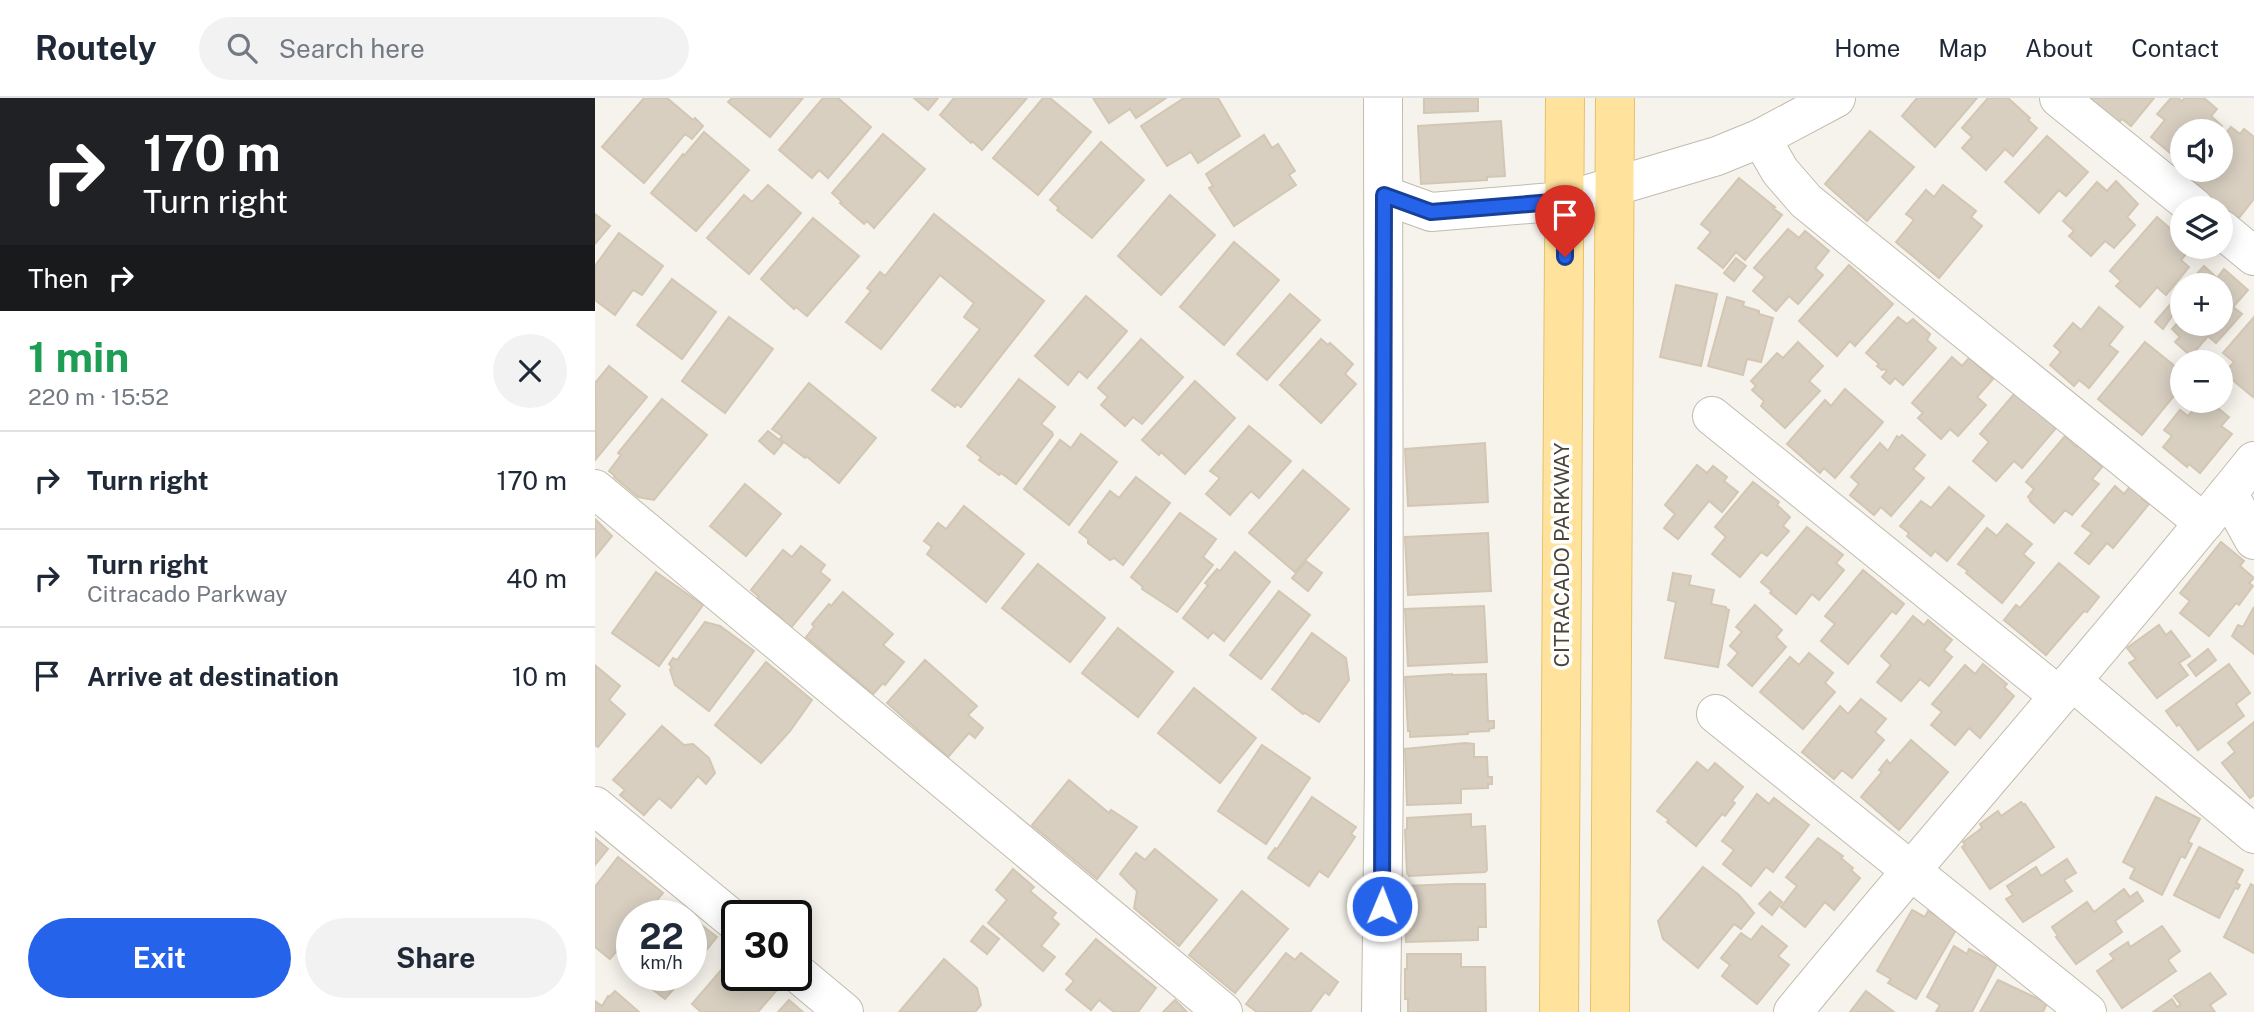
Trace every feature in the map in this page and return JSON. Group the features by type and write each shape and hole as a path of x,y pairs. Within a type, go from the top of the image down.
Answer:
{"main road":[{"name":"CITRACADO PARKWAY","path":"1559,1012 1565,98"},
{"path":"1610,1012 1615,98"}],"street":[{"path":"1381,1012 1384,774 1383,98"},
{"path":"1384,195 1431,212 1565,201 1717,156 1761,138 1836,98"},
{"path":"2059,98 2180,196"},
{"path":"1761,138 1780,171 1806,201 2204,523"},
{"path":"2233,239 2254,256"},
{"path":"1712,416 2254,834"},
{"path":"1793,1012 1911,869 2066,689 2254,461"},
{"path":"595,489 1223,1012"},
{"path":"2228,493 2254,540"},
{"path":"1716,714 2088,1012"},
{"path":"595,806 721,910"},
{"path":"812,985 844,1012"}],"building":[{"path":"644,98 667,98 703,126 692,139 685,134 644,183 602,147"},
{"path":"732,98 803,98 770,137 728,102"},
{"path":"823,98 838,98 871,127 828,178 819,170 812,178 779,150"},
{"path":"914,98 938,98 928,110"},
{"path":"954,98 1027,98 982,150 940,115"},
{"path":"1043,98 1050,98 1091,132 1038,195 993,158"},
{"path":"1093,98 1166,98 1136,118 1130,109 1109,123"},
{"path":"1184,98 1218,98 1240,136 1198,163 1191,152 1167,166 1141,126"},
{"path":"1424,98 1478,98 1478,111 1424,113"},
{"path":"1917,98 1977,98 1935,147 1902,116"},
{"path":"1988,98 2008,98 2037,128 2013,156 2005,149 1986,170 1962,148 1972,137 1962,128"},
{"path":"2085,98 2154,98 2131,126 2122,119 2117,124"},
{"path":"2171,98 2182,101 2185,98 2204,98 2217,109 2211,116 2214,119 2170,119 2170,153 2151,137 2165,120 2157,114"},
{"path":"1501,121 1505,176 1487,177 1487,180 1421,184 1418,126"},
{"path":"2233,129 2240,134 2244,129 2254,137 2254,199 2238,219 2233,215 2233,196 2205,196 2197,189 2199,186 2194,182 2233,182"},
{"path":"1870,131 1914,167 1867,221 1825,184"},
{"path":"704,132 749,170 696,231 651,193"},
{"path":"883,134 925,169 874,228 867,221 864,224 832,193"},
{"path":"1264,135 1272,148 1278,144 1295,171 1289,175 1296,185 1234,226 1209,188 1213,186 1206,174"},
{"path":"2047,136 2088,172 2066,196 2059,190 2039,213 2005,182"},
{"path":"1101,142 1144,180 1092,238 1057,210 1059,208 1050,200"},
{"path":"1739,178 1782,215 1745,260 1736,252 1723,268 1698,248 1711,232 1701,224"},
{"path":"2116,181 2138,204 2127,217 2135,225 2114,248 2105,241 2091,256 2069,236 2074,231 2063,221 2097,182 2107,191"},
{"path":"768,185 801,213 749,274 707,238 744,195 752,202"},
{"path":"1943,185 1976,211 1971,217 1982,226 1939,278 1896,242 1914,220 1906,214 1926,190 1934,197"},
{"path":"1170,195 1215,235 1161,295 1118,256"},
{"path":"595,214 610,226 595,244"},
{"path":"934,214 1044,301 961,407 957,404 955,407 932,390 980,329 964,317 974,303 940,275 881,349 846,322 871,291 867,288 880,272 885,276"},
{"path":"2157,217 2170,228 2170,259 2182,259 2189,267 2184,273 2170,273 2170,290 2166,295 2157,287 2140,307 2116,286 2121,281 2110,271"},
{"path":"813,218 859,256 807,316 796,307 794,309 761,279"},
{"path":"1788,229 1799,238 1805,231 1829,251 1815,268 1823,275 1798,304 1789,296 1776,311 1753,291 1765,277 1754,268"},
{"path":"619,233 663,266 642,295 633,290 615,315 595,300 595,266"},
{"path":"1234,242 1279,280 1224,345 1180,307"},
{"path":"1736,258 1746,266 1734,281 1724,273"},
{"path":"1849,265 1893,304 1855,346 1850,341 1837,356 1799,321"},
{"path":"2204,266 2212,273 2198,273"},
{"path":"2233,277 2248,290 2233,307"},
{"path":"672,279 716,312 682,359 637,325"},
{"path":"1676,285 1717,294 1701,366 1660,357"},
{"path":"1290,294 1320,320 1267,380 1237,354"},
{"path":"1086,296 1127,331 1087,378 1079,371 1068,385 1035,356"},
{"path":"1727,297 1744,302 1743,306 1773,318 1761,362 1747,359 1743,375 1708,366"},
{"path":"2170,305 2170,319 2163,329 2155,322"},
{"path":"2099,307 2123,327 2109,345 2118,352 2089,388 2079,380 2074,386 2050,365 2061,352 2054,346 2073,323 2081,330"},
{"path":"2233,307 2242,314 2233,324"},
{"path":"729,317 773,349 725,413 682,381"},
{"path":"1898,317 1907,324 1913,319 1930,334 1927,340 1936,348 1903,385 1895,378 1890,384 1882,377 1887,371 1877,366 1879,364 1866,353"},
{"path":"2254,317 2253,397 2233,380 2233,350 2226,350"},
{"path":"2208,336 2196,350 2184,350 2175,342 2180,337"},
{"path":"2208,336 2222,336 2216,343"},
{"path":"1141,339 1183,377 1142,424 1133,417 1125,426 1101,405 1108,397 1098,388"},
{"path":"1321,339 1328,345 1330,343 1353,364 1345,374 1356,384 1321,423 1280,385"},
{"path":"1798,342 1823,366 1809,381 1820,391 1785,428 1761,406 1764,401 1752,390 1756,386 1751,381 1777,353 1783,358"},
{"path":"2145,342 2170,362 2170,401 2142,435 2098,399"},
{"path":"1952,357 1962,366 1969,358 1993,379 1977,397 1986,405 1958,436 1950,429 1941,439 1918,418 1923,413 1912,403"},
{"path":"609,366 647,397 596,459 595,383"},
{"path":"1019,379 1055,407 1041,424 1053,435 1016,484 979,460 981,457 967,446"},
{"path":"1195,381 1235,418 1185,474 1161,452 1159,455 1142,440"},
{"path":"809,383 876,438 839,483 780,439 782,436 772,429"},
{"path":"1845,389 1883,422 1835,478 1824,468 1820,473 1787,444 1825,400 1831,406"},
{"path":"2015,393 2056,428 2022,468 2014,461 1996,481 1973,461 1989,442 1980,434"},
{"path":"662,399 707,435 654,500 638,497 609,471 621,455 618,453"},
{"path":"2178,413 2188,416 2191,413 2224,413 2229,417 2221,426 2232,434 2200,473 2189,464 2187,467 2163,447 2172,436 2164,430"},
{"path":"1249,426 1291,461 1259,498 1251,491 1230,515 1206,494 1220,478 1210,471"},
{"path":"768,431 783,443 774,454 759,441"},
{"path":"1081,434 1117,462 1069,525 1024,489 1060,440 1071,448"},
{"path":"1902,435 1925,455 1913,469 1924,478 1891,516 1881,507 1874,515 1850,495 1859,484 1851,477 1880,443 1888,451 1897,436 1899,438"},
{"path":"2065,436 2076,447 2078,444 2102,467 2092,479 2099,484 2072,515 2065,510 2054,523 2030,501 2028,497 2034,489 2026,482"},
{"path":"1485,443 1488,502 1408,506 1405,449"},
{"path":"1697,465 1707,473 1713,466 1727,477 1724,481 1738,492 1722,512 1709,501 1678,539 1664,528 1675,514 1665,505"},
{"path":"1303,470 1349,509 1295,572 1249,533"},
{"path":"1136,477 1170,503 1123,565 1114,558 1110,560 1088,543 1088,539 1079,532 1110,491 1119,498"},
{"path":"1753,482 1779,502 1777,505 1790,517 1783,526 1789,531 1767,556 1761,552 1740,577 1712,554 1726,537 1715,527"},
{"path":"745,484 781,514 746,556 710,526"},
{"path":"2132,484 2146,495 2142,499 2149,504 2113,548 2107,543 2089,564 2075,553 2092,533 2082,526 2115,486 2124,494"},
{"path":"1949,487 1984,516 1947,561 1935,551 1931,556 1907,536 1909,533 1900,526 1921,501 1931,508"},
{"path":"964,506 1024,554 986,602 927,554 932,547 924,541 938,523 946,529"},
{"path":"1180,513 1216,539 1203,557 1213,565 1177,612 1142,589 1131,577"},
{"path":"595,519 612,536 595,557"},
{"path":"2007,524 2032,544 2023,554 2034,563 2002,603 1958,564 1987,528 1997,536"},
{"path":"1807,527 1843,555 1836,563 1844,570 1819,600 1812,594 1796,614 1761,582"},
{"path":"1488,533 1491,591 1408,595 1405,537"},
{"path":"2221,542 2244,561 2240,566 2254,578 2249,583 2253,586 2209,636 2180,613 2190,601 2180,593"},
{"path":"801,546 825,565 820,572 830,580 790,629 781,621 783,619 757,599 759,597 751,590 783,550 792,557"},
{"path":"1235,552 1270,582 1224,641 1213,632 1208,638 1183,618 1208,585 1205,583 1217,569 1220,571"},
{"path":"1306,561 1322,573 1308,591 1292,578"},
{"path":"2059,563 2099,597 2046,655 2004,620 2016,605 2020,608"},
{"path":"1038,564 1105,618 1070,662 1002,608"},
{"path":"1863,570 1904,604 1896,614 1892,611 1848,664 1821,641 1835,624 1825,616"},
{"path":"656,572 703,605 659,666 612,633"},
{"path":"1673,573 1691,576 1689,585 1714,590 1711,604 1729,610 1718,667 1665,658 1676,602 1668,600"},
{"path":"1279,591 1310,615 1261,679 1230,655"},
{"path":"843,592 893,634 883,645 904,662 885,685 883,683 873,694 806,637 814,627 812,624"},
{"path":"1755,605 1782,630 1776,637 1786,647 1752,686 1728,665 1738,653 1730,646 1742,632 1736,627"},
{"path":"1484,606 1487,662 1408,666 1405,609"},
{"path":"2254,607 2254,654 2232,636 2238,625 2243,627"},
{"path":"1913,616 1924,625 1928,620 1952,640 1944,650 1952,657 1929,686 1920,679 1901,701 1877,682 1891,665 1881,656"},
{"path":"705,622 720,626 754,651 709,711 675,685 669,664 673,658 677,660"},
{"path":"2159,625 2166,635 2171,631 2190,656 2179,663 2188,675 2157,698 2129,663 2136,659 2127,648"},
{"path":"1118,628 1173,672 1138,717 1082,673"},
{"path":"1312,633 1346,658 1349,680 1319,722 1303,714 1272,689"},
{"path":"2208,649 2216,660 2196,676 2188,665"},
{"path":"1809,653 1833,673 1825,683 1835,692 1803,729 1760,692 1790,657 1799,665"},
{"path":"925,660 977,706 968,715 983,728 975,738 969,733 948,757 887,703"},
{"path":"766,662 812,700 790,731 761,763 715,725"},
{"path":"1983,664 2007,684 2004,687 2014,696 1980,738 1969,728 1955,745 1931,725 1942,712 1932,704 1965,665 1975,674"},
{"path":"2229,664 2250,693 2236,704 2244,716 2198,750 2166,711"},
{"path":"596,666 620,686 609,700 625,714 598,747 595,745"},
{"path":"1486,674 1488,721 1494,721 1494,728 1468,734 1410,737 1405,677"},
{"path":"1194,688 1256,738 1220,783 1158,733"},
{"path":"1861,699 1886,719 1875,732 1884,740 1852,778 1842,770 1834,779 1802,752 1840,706 1848,714"},
{"path":"2254,722 2254,795 2250,798 2222,763 2235,752 2228,743"},
{"path":"662,726 684,745 693,744 709,758 715,773 706,784 698,776 671,808 659,798 644,815 620,795 625,790 613,780"},
{"path":"1911,740 1948,772 1899,830 1861,797 1882,772 1879,770 1887,760 1890,764"},
{"path":"1474,744 1474,757 1487,757 1488,777 1492,777 1492,784 1488,784 1488,788 1461,789 1461,803 1407,805 1405,749"},
{"path":"1262,745 1310,778 1266,844 1218,811"},
{"path":"1697,762 1708,771 1715,763 1743,787 1725,816 1722,814 1696,846 1657,811"},
{"path":"1069,780 1109,813 1111,810 1137,827 1097,879 1032,825"},
{"path":"1757,794 1769,804 1774,798 1809,825 1773,872 1766,867 1751,886 1723,864 1734,850 1722,841"},
{"path":"1312,797 1356,827 1351,834 1355,837 1328,877 1319,871 1309,886 1268,858"},
{"path":"2156,797 2200,819 2188,842 2192,844 2185,858 2181,856 2162,895 2130,878 2135,868 2123,862"},
{"path":"2021,802 2054,847 1990,889 1962,847 1965,845 1963,842 1982,828 1980,824 1998,811 2001,816"},
{"path":"1471,814 1471,827 1485,826 1485,872 1409,876 1405,830 1407,818"},
{"path":"595,838 608,849 595,865"},
{"path":"1818,838 1843,856 1841,858 1860,878 1834,910 1825,902 1805,927 1781,907 1797,886 1786,877"},
{"path":"2199,847 2243,870 2236,883 2240,885 2238,889 2235,888 2219,918 2174,895"},
{"path":"1155,849 1217,900 1179,946 1134,908 1137,891 1120,874 1136,853 1145,860"},
{"path":"618,857 663,893 657,900 616,900 616,952 610,959 595,947 595,887"},
{"path":"2067,859 2076,873 2064,880 2072,891 2023,922 2006,899 2013,895 2007,886 2036,867 2041,876"},
{"path":"1703,867 1739,895 1754,913 1741,929 1734,924 1698,968 1663,939 1658,921"},
{"path":"1013,869 1034,887 1030,891 1056,913 1052,918 1059,924 1041,946 1055,957 1043,971 988,923 1007,900 996,890"},
{"path":"1485,884 1486,927 1478,927 1478,940 1406,942 1405,886"},
{"path":"2251,884 2254,886 2254,953 2224,937"},
{"path":"2124,889 2130,897 2137,892 2143,901 2115,921 2122,932 2076,964 2052,927 2087,902 2094,912"},
{"path":"1242,891 1288,929 1235,993 1189,955"},
{"path":"1770,892 1782,902 1772,915 1759,904"},
{"path":"1912,910 1925,917 1928,911 1957,928 1916,999 1888,983 1891,979 1877,971"},
{"path":"983,926 999,939 987,954 971,941"},
{"path":"1762,926 1787,946 1778,956 1789,965 1757,1004 1722,976 1730,965 1721,958 1741,933 1751,940"},
{"path":"2162,926 2180,951 2168,960 2176,971 2122,1008 2097,971 2114,959 2110,954 2128,942 2130,947"},
{"path":"707,929 717,937 707,949"},
{"path":"1096,939 1156,988 1138,1012 1114,1012 1099,1000 1091,1010 1066,990 1074,981 1066,974"},
{"path":"1954,946 1967,954 1969,949 1997,964 1972,1012 1936,1012 1940,1005 1927,997"},
{"path":"1286,953 1295,960 1301,953 1338,982 1329,995 1325,992 1310,1012 1257,1012 1246,1004"},
{"path":"1407,954 1461,954 1461,967 1485,967 1486,1012 1408,1012 1408,999 1405,999"},
{"path":"944,959 977,988 981,1005 975,1012 899,1012"},
{"path":"721,970 721,991 776,991 758,1012 701,1012 692,1004 703,991 707,991 707,986"},
{"path":"2210,973 2226,994 2210,1005 2215,1012 2153,1012 2172,999 2177,1007 2181,1005 2174,996"},
{"path":"1998,980 2047,1003 2043,1012 1980,1012"},
{"path":"615,991 639,1012 595,1012 595,1001 602,1006"},
{"path":"655,991 672,991 665,999"},
{"path":"1866,991 1894,1012 1850,1012"},
{"path":"789,1000 803,1012 778,1012"},
{"path":"1175,1000 1187,1012 1163,1012"}],"route":[{"path":"1382,906 1384,195 1431,212 1565,201 1565,257"}]}
